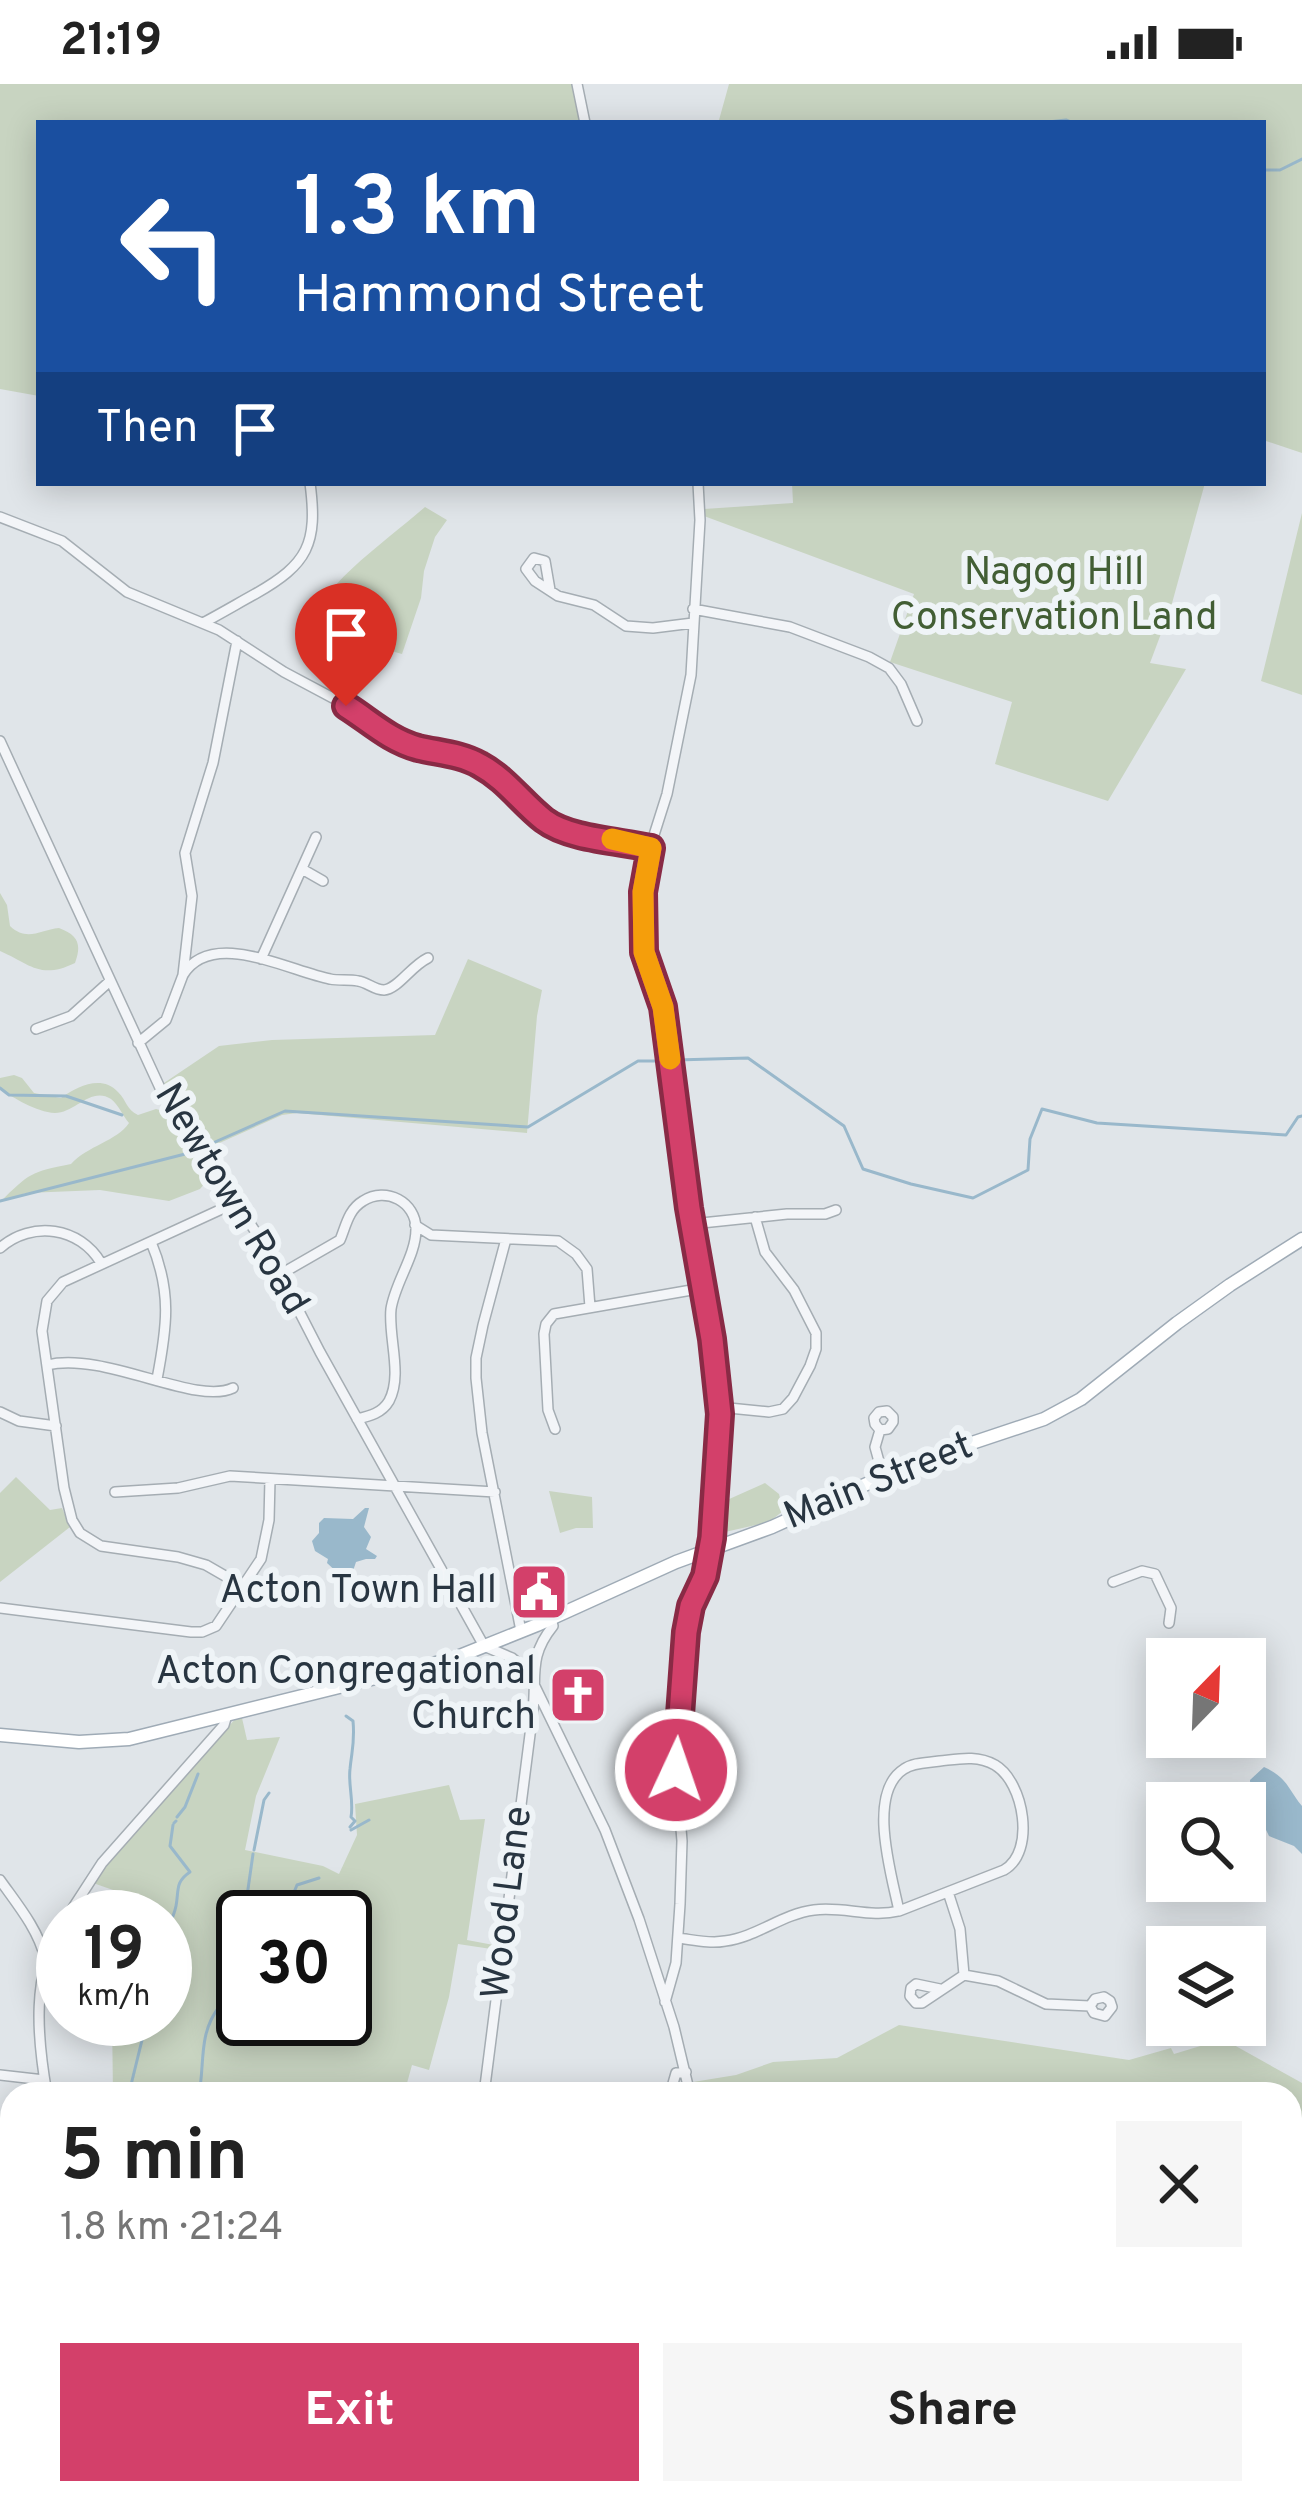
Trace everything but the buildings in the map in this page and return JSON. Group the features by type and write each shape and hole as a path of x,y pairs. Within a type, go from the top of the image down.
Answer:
{"main road":[{"name":"Main Street","path":"0,1735 99,1742 142,1737 452,1659 676,1562 772,1527 915,1462 1044,1419 1081,1399 1177,1323 1300,1242"}],"street":[{"path":"577,84 584,120"},
{"path":"203,623 293,569 312,531 310,486"},
{"path":"665,2002 678,1938 682,1841 676,1768 683,1652 688,1616 705,1576 720,1434 712,1339 663,1007 644,952 643,892 691,675 698,486"},
{"path":"0,517 62,541 138,599 237,641 386,735 484,766 560,829 651,848"},
{"path":"550,590 594,605 633,628 693,623"},
{"path":"693,609 790,627 868,657 889,668 902,684 916,721"},
{"path":"138,1043 166,1020 183,975 192,896 185,853 214,763 237,641"},
{"name":"Newtown Road","path":"0,741 173,1111 280,1274 484,1646"},
{"path":"261,959 316,837"},
{"path":"302,869 323,881"},
{"path":"183,975 192,964 224,953 387,989 428,958"},
{"path":"36,1029 71,1016 110,981"},
{"path":"280,1274 336,1244 353,1210 371,1197 382,1195 410,1209 414,1243 392,1303 392,1394 383,1408 357,1419"},
{"path":"236,1202 62,1282 47,1301 42,1331 66,1503 80,1533 110,1549 206,1565 242,1590"},
{"path":"692,1224 836,1210"},
{"path":"719,1407 783,1409 816,1349 813,1321 767,1256 755,1217"},
{"path":"415,1225 431,1235 558,1241 586,1269 590,1307"},
{"path":"0,1248 30,1231 56,1231 83,1241 101,1263"},
{"path":"506,1238 476,1358 478,1410 521,1631"},
{"path":"151,1242 167,1299 157,1379"},
{"path":"555,1429 548,1410 545,1329 554,1314 703,1288"},
{"path":"47,1365 83,1361 213,1394 233,1388"},
{"path":"0,1412 19,1421 56,1426"},
{"path":"880,1430 875,1447 883,1476"},
{"path":"115,1492 178,1488 221,1477 495,1492"},
{"path":"0,1608 202,1632 216,1626 261,1559 271,1479"},
{"path":"714,1521 729,1542"},
{"path":"1113,1582 1142,1571 1155,1574 1171,1608 1169,1623"},
{"name":"Wood Lane","path":"486,2082 533,1711 534,1665 537,1647 553,1626 551,1618"},
{"path":"484,1646 512,1658 534,1681 548,1708 605,1830 639,1919 688,2082"},
{"path":"533,1711 548,1708"},
{"path":"84,1890 102,1863 224,1725 227,1715"},
{"path":"678,1938 731,1940 819,1909 874,1915 898,1911 1012,1866 1023,1843 1015,1786 1004,1772 977,1758 915,1764 893,1779 884,1827 898,1911"},
{"path":"0,1880 36,1935"},
{"path":"948,1892 960,1929 964,1975"},
{"path":"940,1989 964,1975 998,1981 1046,2004 1090,2006"},
{"path":"0,2074 44,2080 40,2046"},
{"path":"673,2082 676,2073 686,2072"}],"green space":[{"path":"0,84 573,84 579,120 36,120 36,395 0,389"},
{"path":"729,84 1302,84 1302,453 1266,441 1266,120 719,120"},
{"name":"Nagog Hill Conservation Land","path":"792,486 1204,486 1171,607 1150,663 1186,669 1108,801 995,764 1012,702 890,662 914,594 704,516 704,509 793,503"},
{"path":"425,507 447,520 435,537 402,654 333,635 327,656 300,643 308,622 336,585"},
{"name":"Nagog Hill Conservation Land","path":"1302,513 1302,695 1261,681"},
{"path":"0,893 16,931 28,934 59,928 74,937 78,945 75,963 44,970 0,951"},
{"path":"468,959 542,990 527,1133 297,1113 282,1115 206,1149 164,1083 219,1046 435,1035"},
{"path":"14,1075 34,1093 61,1098 82,1087 104,1084 138,1115 156,1109 167,1112 211,1176 200,1189 169,1201 100,1190 26,1193 0,1202 31,1175 71,1164 129,1123 114,1101 104,1096 62,1112 33,1107 0,1089 0,1078"},
{"path":"16,1477 50,1510 62,1508 70,1527 0,1582 0,1493"},
{"path":"765,1483 779,1494 783,1511 769,1522 725,1532 718,1509"},
{"path":"549,1491 592,1497 593,1528 560,1533"},
{"path":"237,1717 242,1718 247,1740 280,1737 256,1796 245,1850 323,1866 339,1874 357,1835 355,1804 449,1785 460,1820 485,1819 467,1940 499,1946 498,1950 458,1944 429,2070 412,2065 407,2082 113,2082 112,2046 192,2046 192,1890 113,1890 93,1883 103,1866"},
{"path":"899,2025 1129,2060 1171,2048 1174,2054 1200,2046 1236,2046 1300,2082 693,2082 736,2075 773,2062 837,2058"}],"water":[{"path":"369,1508 364,1527 371,1537 366,1549 377,1556 356,1562 352,1574 341,1576 315,1551 312,1541 324,1518 353,1519"},
{"path":"1264,1767 1272,1771 1302,1806 1302,1854 1269,1836 1266,1782 1250,1780"}],"waterway":[{"path":"1266,170 1280,170 1302,159"},
{"path":"676,1060 748,1058 844,1126 863,1169 973,1198 1028,1170 1030,1139 1042,1109 1097,1123 1286,1135 1302,1116"},
{"path":"206,1146 285,1111 528,1127 638,1061 664,1061"},
{"path":"0,1088 9,1095 66,1096 122,1115"},
{"path":"0,1201 193,1152"},
{"path":"346,1716 354,1728 350,1775 355,1821 350,1827"},
{"path":"177,1817 198,1774"},
{"path":"254,1850 269,1793"},
{"path":"351,1830 369,1820"},
{"path":"173,1825 170,1846 190,1872 179,1890"},
{"path":"248,1890 253,1854"},
{"path":"294,1890 319,1878"},
{"path":"200,2082 203,2049 216,2011"},
{"path":"132,2082 141,2046"}],"slow traffic":[{"path":"612,839 651,848 643,892 644,952 663,1007 670,1059"}],"place":[{"name":"Acton Town Hall","path":"539,1592"},
{"name":"Acton Congregational Church","path":"578,1695"}],"route":[{"path":"346,706 386,735 484,766 560,829 651,848 643,892 644,952 663,1007 720,1414 712,1538 686,1632 676,1770"}]}
